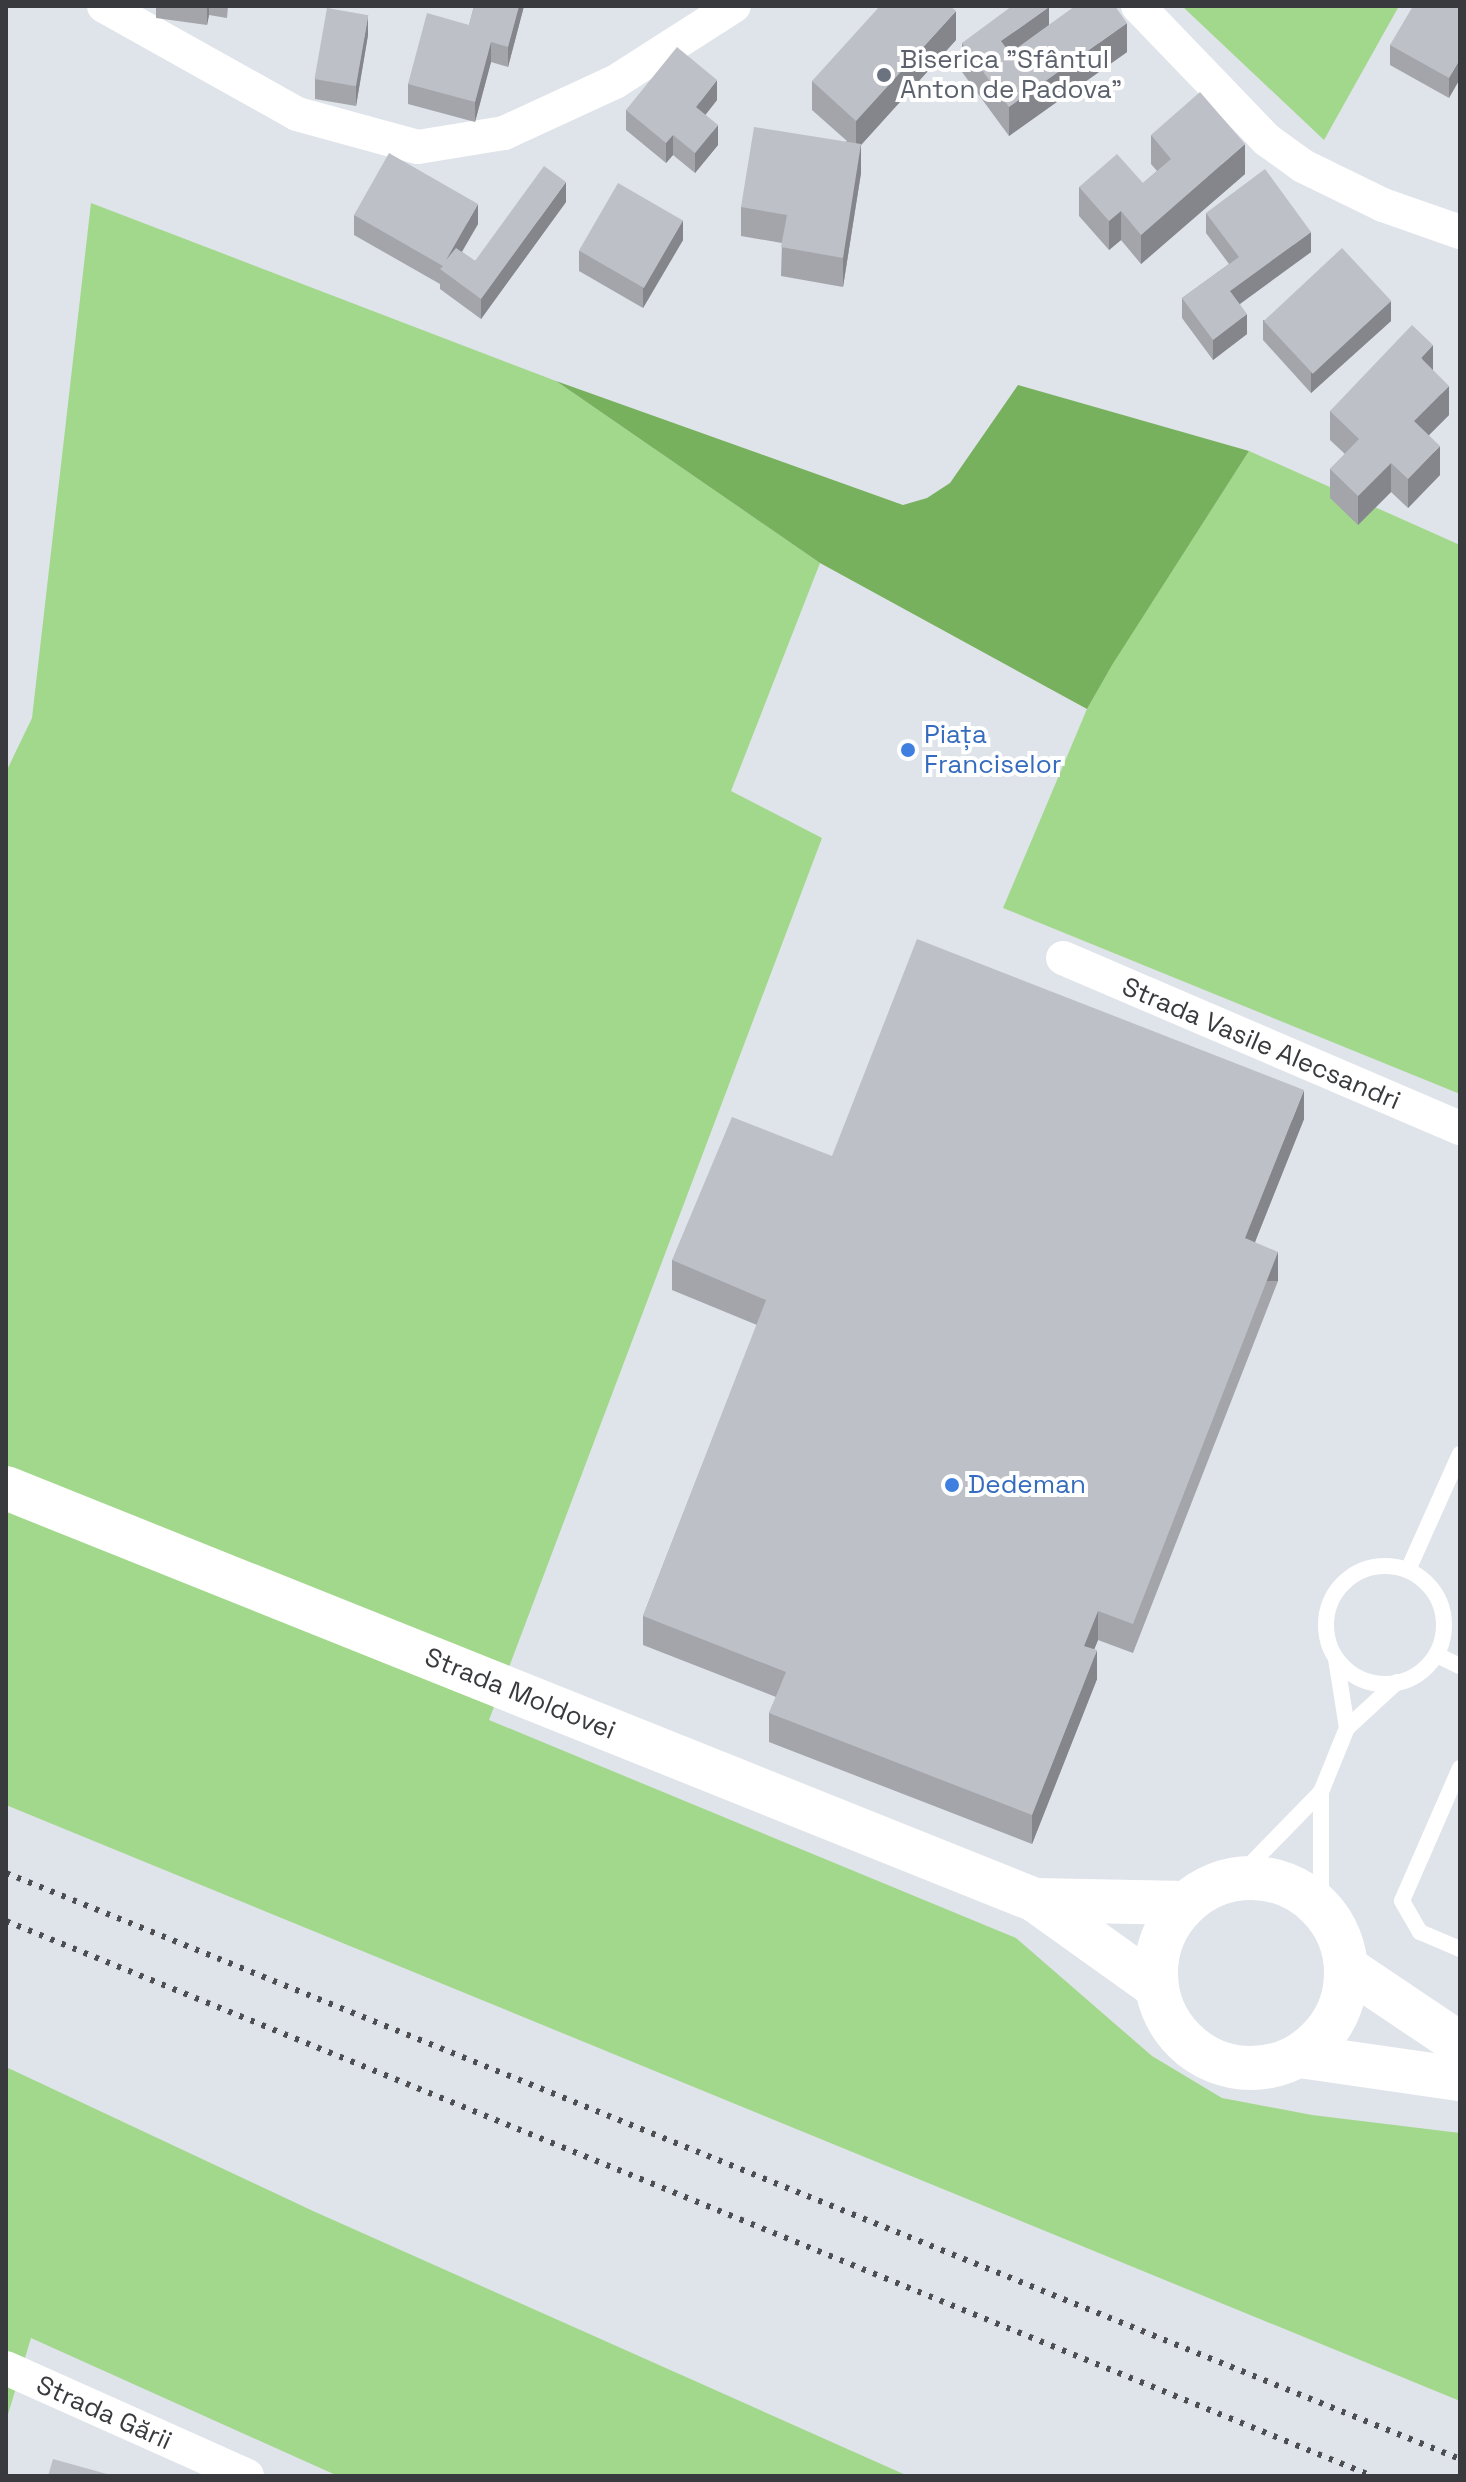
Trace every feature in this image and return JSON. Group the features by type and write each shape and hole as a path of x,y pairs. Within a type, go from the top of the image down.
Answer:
{"main road":[{"name":"Strada Moldovei","path":"6,1488 1035,1900 1155,1986"},
{"path":"1300,2056 1325,2033 1340,2008 1347,1968 1338,1937 1321,1909 1303,1891 1287,1885 1261,1878 1237,1878 1205,1889 1185,1903 1159,1943 1155,1986 1165,2017 1175,2033 1200,2055 1220,2064 1252,2069 1300,2056 1460,2079"},
{"name":"Strada Moldovei","path":"1035,1900 1185,1903"},
{"path":"1347,1968 1460,2044"}],"street":[{"path":"104,6 297,114 418,147 504,133 615,82 734,6"},
{"path":"1138,6 1267,140 1303,166 1383,205 1460,232"},
{"name":"Strada Vasile Alecsandri","path":"1063,958 1460,1128"},
{"name":"Strada Gării","path":"6,2368 247,2476"}],"lane":[{"path":"1408,1570 1460,1454"},
{"path":"1336,1659 1357,1678 1376,1684 1399,1681 1424,1671 1437,1655 1444,1637 1444,1614 1437,1596 1423,1579 1408,1570 1383,1566 1362,1570 1343,1583 1330,1602 1325,1633 1336,1659 1347,1728"},
{"path":"1437,1655 1460,1666"},
{"path":"1321,1909 1321,1792 1347,1728 1399,1681"},
{"path":"1460,1768 1402,1901 1420,1932 1460,1949"},
{"path":"1237,1878 1321,1792"}],"green space":[{"path":"1182,6 1399,6 1324,140"},
{"path":"91,203 556,381 820,563 731,791 822,838 489,1720 1016,1938 1152,2056 1222,2098 1312,2115 1460,2133 1460,2401 6,1805 6,772 32,718"},
{"path":"556,381 903,505 927,498 950,483 1018,385 1249,451 1087,709 820,563"},
{"path":"1249,451 1460,545 1460,1094 1003,908 1087,709 1111,665"},
{"path":"6,2067 313,2211 908,2476 338,2476 31,2338 6,2421"}],"building":[{"path":"474,6 519,6 508,47 491,42 475,102 408,84 427,13 469,25"},
{"path":"880,6 950,6 956,11 856,121 812,81"},
{"path":"1012,6 1049,7 1001,41 1010,53 1075,6 1115,6 1127,23 1009,107 962,43"},
{"path":"1413,6 1460,6 1460,59 1449,78 1390,45"},
{"path":"327,8 368,15 356,86 314,79"},
{"path":"677,47 717,80 696,107 718,125 695,153 673,135 666,143 626,110"},
{"path":"1200,92 1245,144 1141,235 1121,211 1109,221 1079,187 1117,154 1143,183 1171,159 1151,135"},
{"path":"754,127 861,144 843,258 781,247 787,215 741,207"},
{"path":"389,153 478,204 446,260 456,248 475,261 544,166 566,182 481,299 440,269 443,266 354,215"},
{"path":"1265,169 1311,232 1230,291 1247,314 1213,340 1182,298 1239,257 1206,213"},
{"path":"618,183 683,220 644,288 579,251"},
{"path":"1342,248 1391,301 1313,374 1264,321"},
{"path":"1412,325 1433,345 1421,358 1449,386 1414,421 1440,446 1408,479 1391,463 1358,496 1330,469 1359,439 1330,411"},
{"name":"Dedeman","path":"917,939 1304,1090 1245,1238 1278,1252 1133,1624 1098,1611 1084,1646 1097,1650 1032,1815 769,1713 786,1672 643,1616 766,1300 672,1260 732,1117 832,1156"},
{"path":"53,2459 107,2474 48,2476"}],"railway":[{"path":"6,1873 1460,2459"},
{"path":"6,1921 1372,2476"}],"place":[{"name":"Biserica \"Sfântul Anton de Padova\"","path":"884,75"},
{"name":"Piața Franciselor","path":"908,750"},
{"name":"Dedeman","path":"952,1485"}]}
